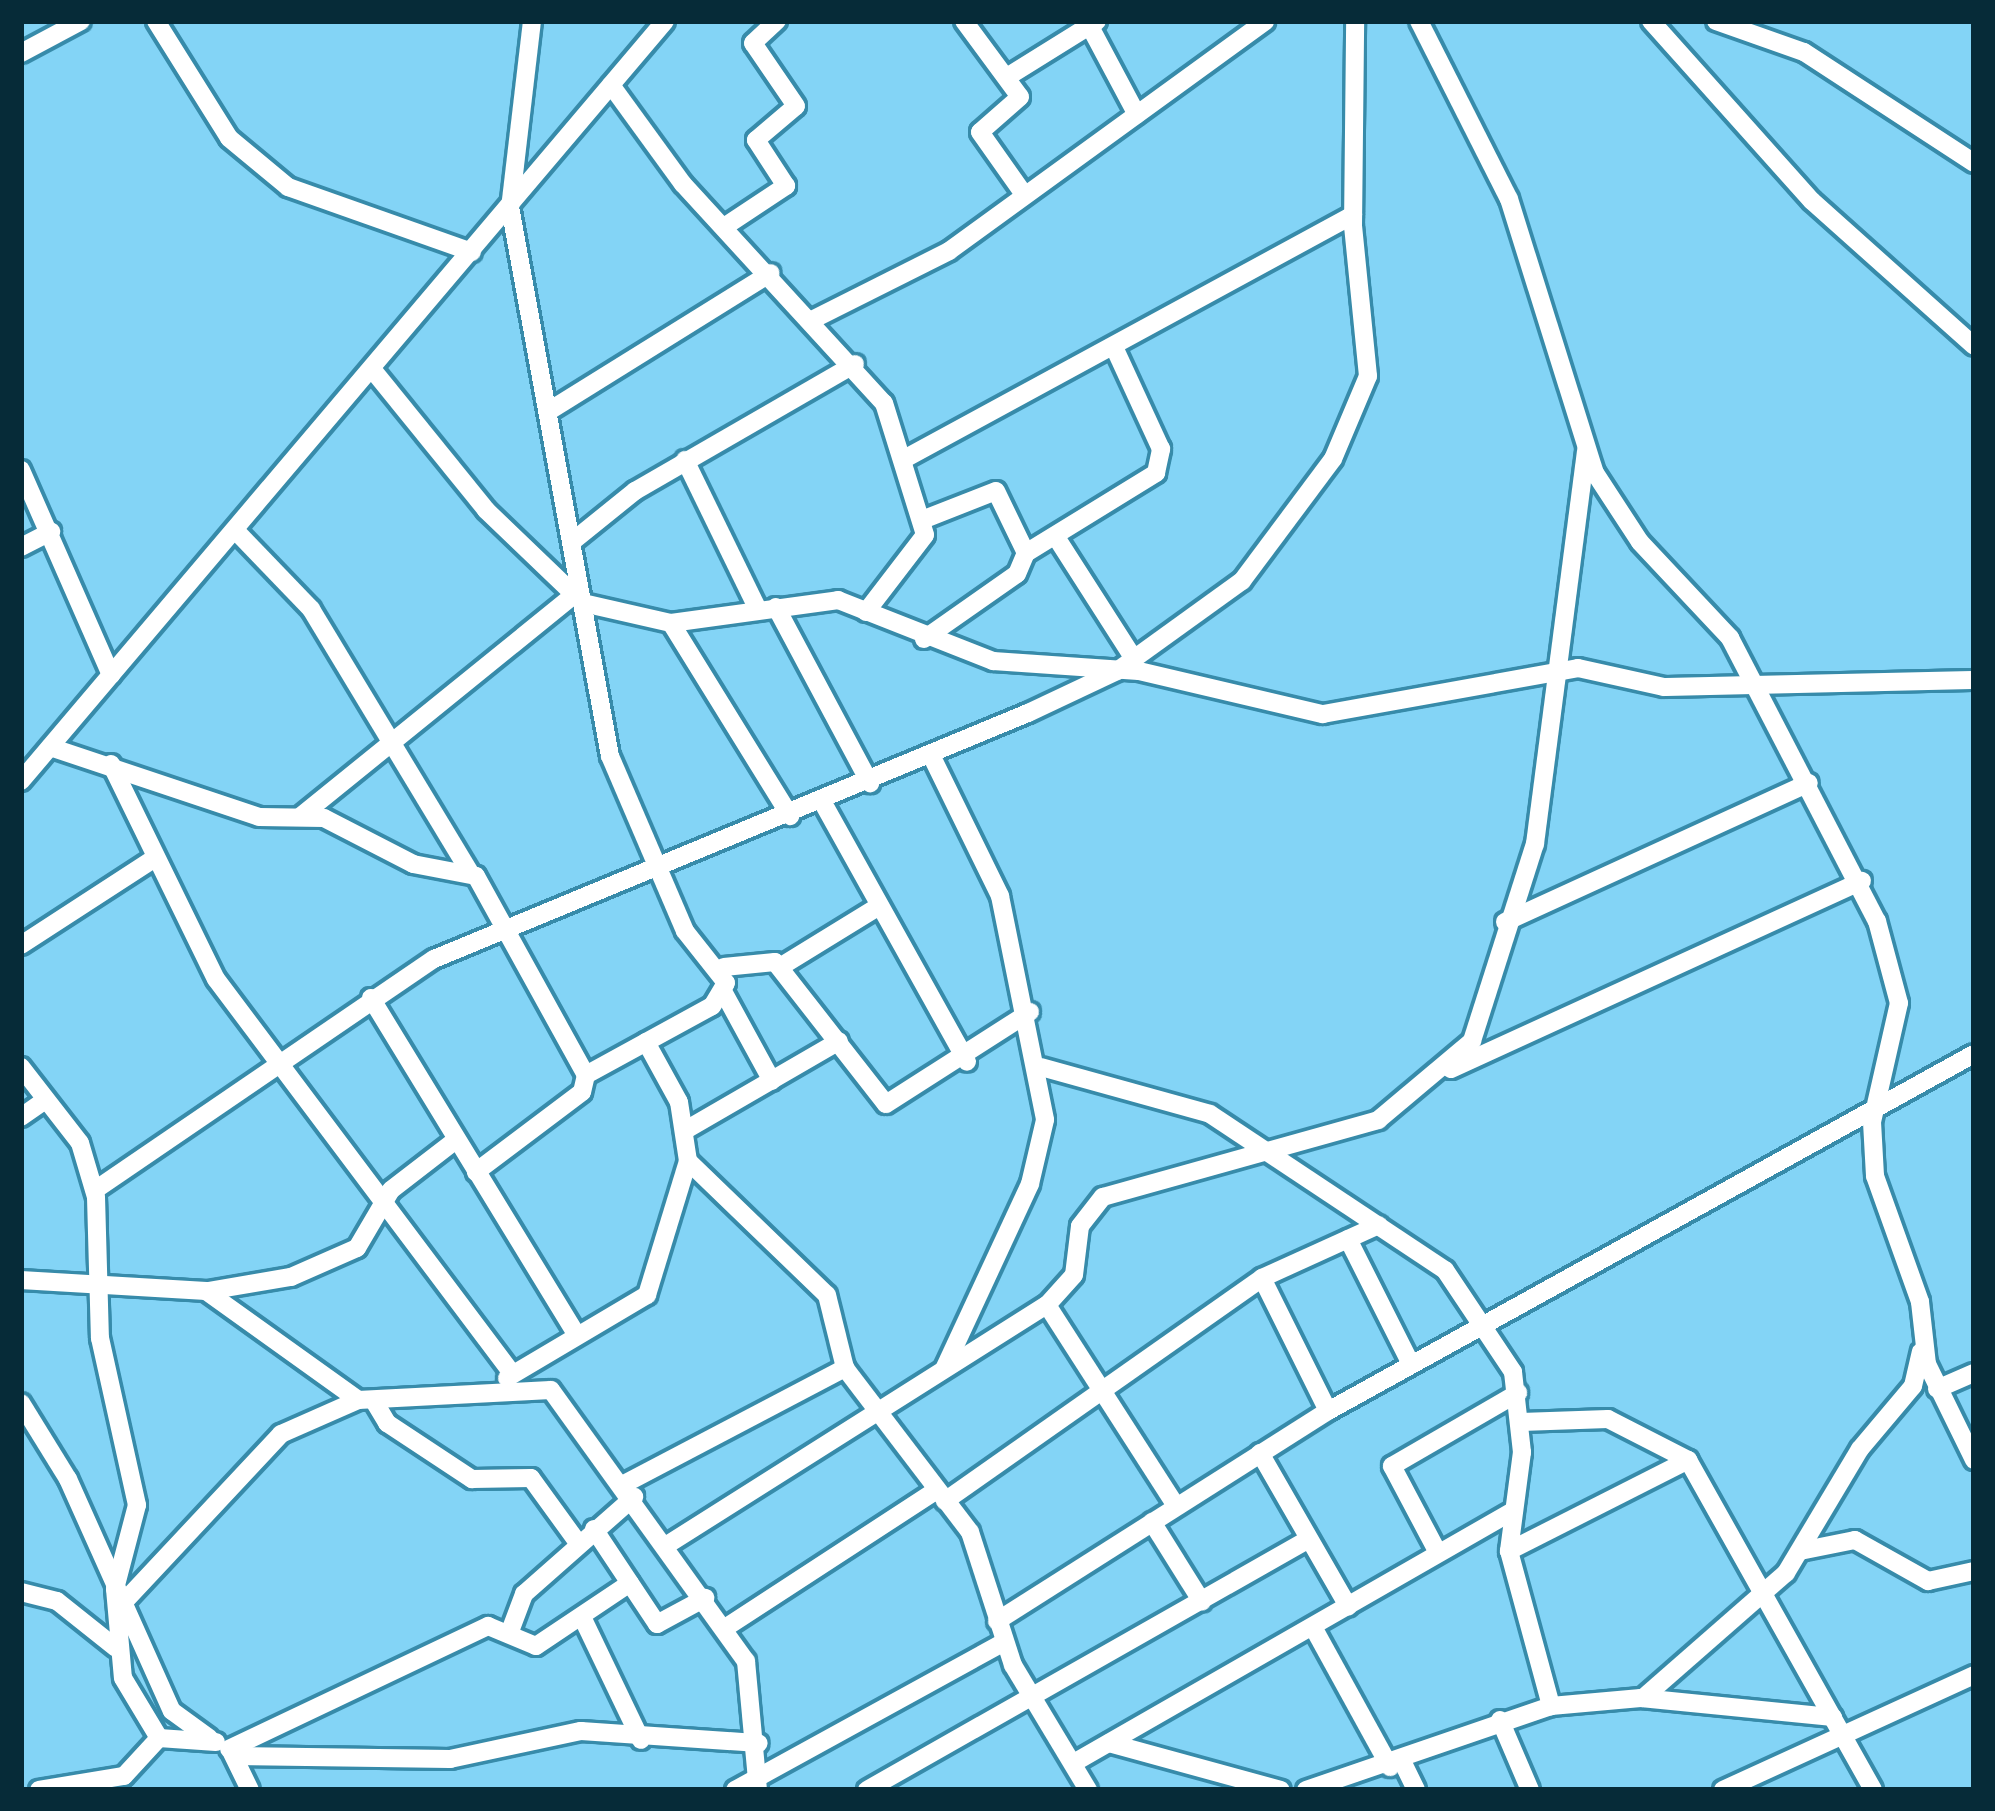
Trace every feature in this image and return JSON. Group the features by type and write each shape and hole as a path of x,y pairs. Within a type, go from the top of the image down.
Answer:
{"street":[{"path":"21,53 81,21"},
{"path":"156,21 229,138 288,188 472,252"},
{"path":"532,21 510,206 610,756 690,938 724,968 780,967 879,906"},
{"path":"21,782 665,21"},
{"path":"728,225 786,186 756,140 796,106 753,43 777,21"},
{"path":"964,21 1020,98 980,132 1023,193"},
{"path":"814,319 935,259 1265,21"},
{"path":"95,1190 371,998 514,928 932,757 1126,665 1242,581 1333,459 1368,376 1353,215 1355,21"},
{"path":"1419,21 1509,199 1586,450 1640,542 1723,628 1862,881 1899,1003 1873,1114 1875,1176 1937,1389 1974,1460"},
{"path":"1651,21 1812,202 1974,346"},
{"path":"1716,21 1804,52 1974,163"},
{"path":"1006,77 1091,22 1138,115"},
{"path":"611,86 728,225 855,364 906,458 924,538 866,612"},
{"path":"906,458 1115,349 1353,215"},
{"path":"549,411 772,274"},
{"path":"924,639 1017,574 1026,554 1146,484 1161,460 1115,349"},
{"path":"573,541 685,460 855,364"},
{"path":"372,369 475,498 579,599 671,623 838,600 924,639 1010,664 1126,665 1344,715 1552,671 1638,686 1974,680"},
{"path":"670,1543 1047,1305 1074,1275 1081,1226 1103,1197 1279,1152 1378,1120 1436,1076 1479,1030 1505,922 1535,844 1552,671 1586,450"},
{"path":"685,460 870,783"},
{"path":"21,470 111,675"},
{"path":"922,520 996,490 1026,554"},
{"path":"235,530 310,609 470,872 514,928 586,1075 582,1092 476,1172"},
{"path":"21,547 51,532"},
{"path":"1056,537 1126,665"},
{"path":"301,816 396,748 471,672 579,599"},
{"path":"671,623 790,816"},
{"path":"50,747 259,817 301,816 413,863 470,872"},
{"path":"932,757 990,869 1041,1067 1038,1162 945,1366"},
{"path":"111,764 205,962 378,1205 513,1374"},
{"path":"1505,922 1809,783"},
{"path":"823,803 967,1062"},
{"path":"21,945 155,858"},
{"path":"1436,1076 1862,881"},
{"path":"780,967 886,1104 967,1062 1030,1012"},
{"path":"724,968 724,993 772,1081"},
{"path":"586,1075 724,993"},
{"path":"371,998 576,1334"},
{"path":"684,1130 838,1041"},
{"path":"493,1387 652,1289 688,1161 684,1130 646,1042"},
{"path":"997,1622 1328,1411 1480,1323 1873,1114 1974,1054"},
{"path":"21,1067 80,1143 95,1190 99,1285 137,1505 118,1596 116,1648 130,1700 160,1738 227,1749 450,1759 581,1730 641,1740 758,1743"},
{"path":"1041,1067 1180,1101 1279,1152 1378,1225 1430,1255 1480,1323 1518,1393 1521,1422 1508,1551 1550,1706"},
{"path":"21,1117 45,1100"},
{"path":"21,1280 206,1291 342,1256 364,1240 378,1205 456,1140"},
{"path":"688,1161 827,1295 845,1368 883,1406 977,1548 1004,1642 1035,1701 1077,1761 1088,1790"},
{"path":"725,1628 1100,1394 1262,1278 1378,1225"},
{"path":"1348,1239 1411,1364"},
{"path":"1262,1278 1328,1411"},
{"path":"206,1291 472,1479 531,1478 578,1543"},
{"path":"1047,1305 1100,1394 1177,1506"},
{"path":"1642,1698 1767,1592 1800,1551 1859,1449 1913,1386 1923,1342"},
{"path":"508,1634 524,1594 629,1490 845,1368"},
{"path":"1937,1389 1974,1373"},
{"path":"118,1596 281,1434 366,1401 493,1387 551,1390 670,1543 753,1675 758,1784"},
{"path":"1436,1549 1392,1466 1518,1393"},
{"path":"21,1403 172,1712 227,1749 249,1790"},
{"path":"1521,1422 1608,1419 1688,1460 1767,1592 1873,1790"},
{"path":"1260,1453 1348,1606"},
{"path":"1508,1551 1688,1460"},
{"path":"1077,1761 1313,1627 1436,1549 1511,1512"},
{"path":"1152,1522 1202,1602"},
{"path":"594,1529 659,1624 705,1598"},
{"path":"867,1790 1035,1701 1309,1539"},
{"path":"1800,1551 1855,1540 1928,1581 1974,1571"},
{"path":"227,1749 488,1625 536,1646 583,1619 630,1583"},
{"path":"21,1592 58,1601 116,1648"},
{"path":"583,1619 641,1740"},
{"path":"1313,1627 1416,1790"},
{"path":"735,1790 758,1784 1004,1642"},
{"path":"1306,1790 1330,1789 1500,1720 1550,1706 1642,1698 1837,1723 1900,1715 1974,1675"},
{"path":"1500,1720 1530,1790"},
{"path":"1723,1790 1837,1723"},
{"path":"38,1790 108,1786 160,1738"},
{"path":"1109,1743 1281,1790"}]}
